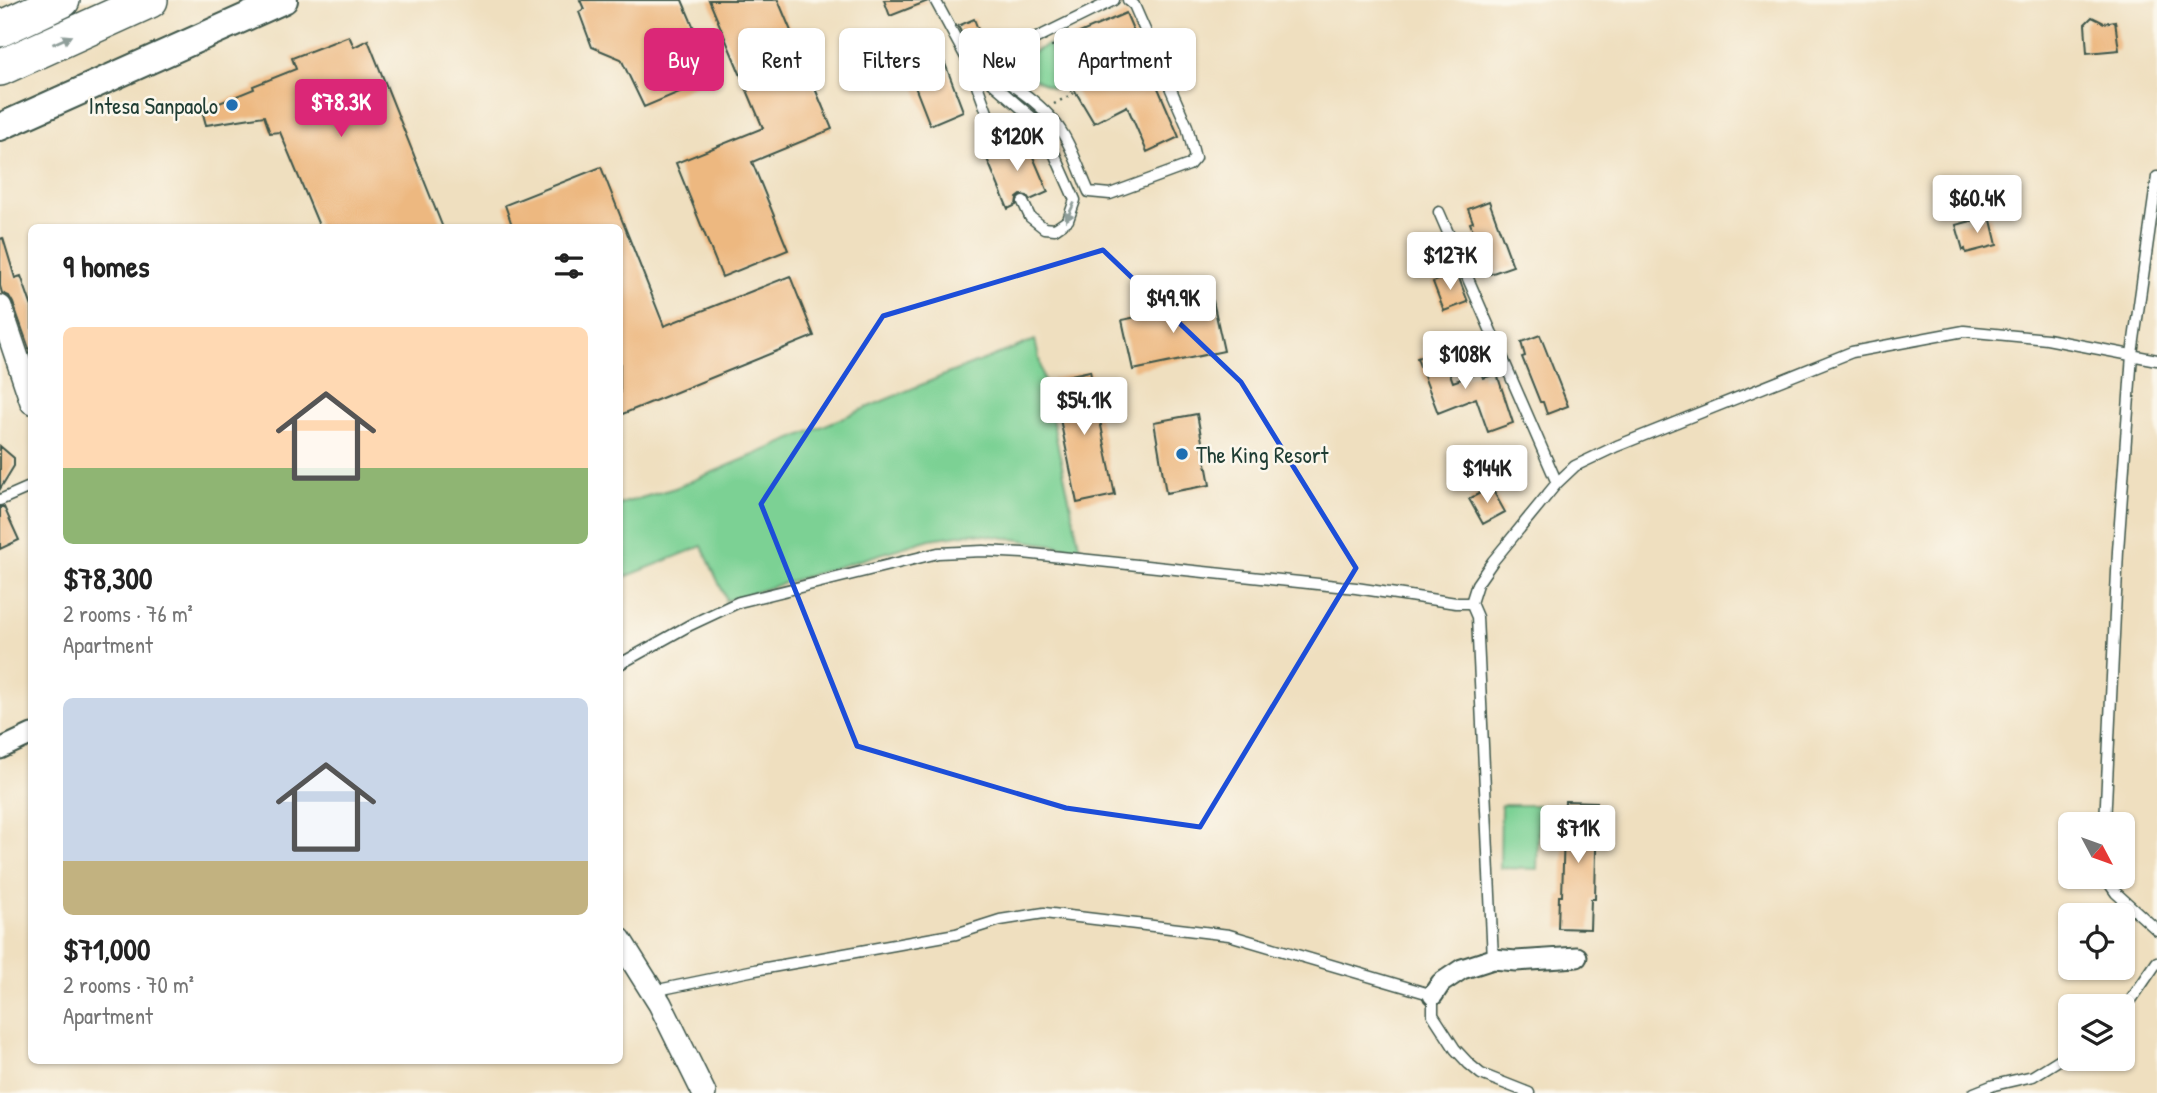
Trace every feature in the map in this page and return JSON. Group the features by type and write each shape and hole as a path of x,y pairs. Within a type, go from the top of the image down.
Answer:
{"highway":[{"path":"0,29 62,0"},
{"path":"0,68 150,0"}],"main road":[{"path":"0,127 284,0"}],"street":[{"path":"0,307 28,390"},
{"path":"0,749 28,736"},
{"path":"623,945 652,991 704,1093"},
{"path":"1433,995 1441,982 1462,969 1493,959 1516,961 1577,957"}],"lane":[{"path":"935,0 959,46"},
{"path":"1040,36 1114,0"},
{"path":"1017,91 1038,106 1061,131 1089,192 1110,194 1189,164 1195,158 1187,126 1134,5 1128,0"},
{"path":"979,91 1000,148"},
{"path":"1001,91 1042,126 1075,200 1068,220 1055,229 1044,228 1030,217 1024,202"},
{"path":"2106,812 2118,551 2132,354 2157,177"},
{"path":"1439,212 1556,483"},
{"path":"1493,959 1477,617 1471,603 1477,584 1493,561 1556,483 1575,466 1617,446 1852,352 1964,331 2047,339 2157,360"},
{"path":"0,500 28,487"},
{"path":"623,662 690,625 739,602 938,553 1023,553 1356,588 1471,603"},
{"path":"2113,889 2157,930"},
{"path":"652,991 956,934 1000,920 1044,913 1229,935 1433,995 1433,1015 1454,1049 1480,1074 1529,1093"},
{"path":"2135,994 2157,962"},
{"path":"1974,1093 1994,1085 2033,1076 2058,1060"}],"path":[{"path":"1047,33 1072,93"}],"highlighted area":[{"path":"1103,250 1241,382 1356,568 1200,827 1066,808 857,746 761,504 883,316"}],"green space":[{"path":"1049,44 1054,56 1052,88 1040,82 1040,48"},
{"path":"1035,340 1080,549 973,533 930,539 725,601 702,546 623,578 623,503 675,488"},
{"path":"1501,805 1539,805 1537,869 1500,868"}],"building":[{"path":"580,0 682,0 694,28 644,28 644,91 682,91 644,107 621,59 592,47 579,12 584,9"},
{"path":"709,0 778,0 790,28 738,28 738,69 724,36 724,28 721,28"},
{"path":"884,0 928,0 928,1 890,16"},
{"path":"1126,13 1132,28 1091,28"},
{"path":"2092,17 2104,23 2115,21 2119,50 2087,53 2085,24"},
{"path":"974,19 978,28 959,28 958,26"},
{"path":"349,36 354,47 368,40 441,224 318,224 280,132 270,133 264,116 206,125 202,110 296,69 292,58"},
{"path":"945,64 963,111 930,125 917,91 945,91"},
{"path":"747,91 816,91 832,129 752,162 788,250 722,277 676,163 763,128"},
{"path":"1075,91 1159,91 1179,137 1147,152 1127,106 1094,123"},
{"path":"1025,138 1048,192 1030,200 1021,195 1017,198 1016,205 1008,209 985,154 993,151 1003,155 1007,145"},
{"path":"601,167 664,326 790,276 814,336 623,414 623,224 512,224 505,205"},
{"path":"1489,201 1513,266 1490,274 1470,223 1473,222 1468,209"},
{"path":"1990,216 1997,245 1966,253 1956,225"},
{"path":"3,238 15,278 21,276 28,296 28,346 13,303 9,296 2,293 0,286 0,239"},
{"path":"1457,273 1468,302 1444,311 1433,282"},
{"path":"1213,301 1224,351 1133,370 1122,320"},
{"path":"1540,335 1568,406 1547,414 1522,357 1525,356 1521,342"},
{"path":"1441,349 1453,382 1481,372 1483,378 1497,374 1513,423 1488,432 1476,398 1438,413 1417,358"},
{"path":"1090,371 1115,495 1077,503 1052,379"},
{"name":"The King Resort","path":"1197,414 1210,485 1166,493 1154,422"},
{"path":"0,446 14,458 14,466 0,489"},
{"path":"1491,487 1505,512 1483,524 1469,499"},
{"path":"0,507 4,507 19,540 0,549"},
{"path":"1565,801 1597,802 1595,899 1591,899 1590,929 1558,928 1559,896 1562,896"}],"place":[{"name":"Intesa Sanpaolo","path":"232,105"},
{"name":"The King Resort","path":"1182,454"}]}
